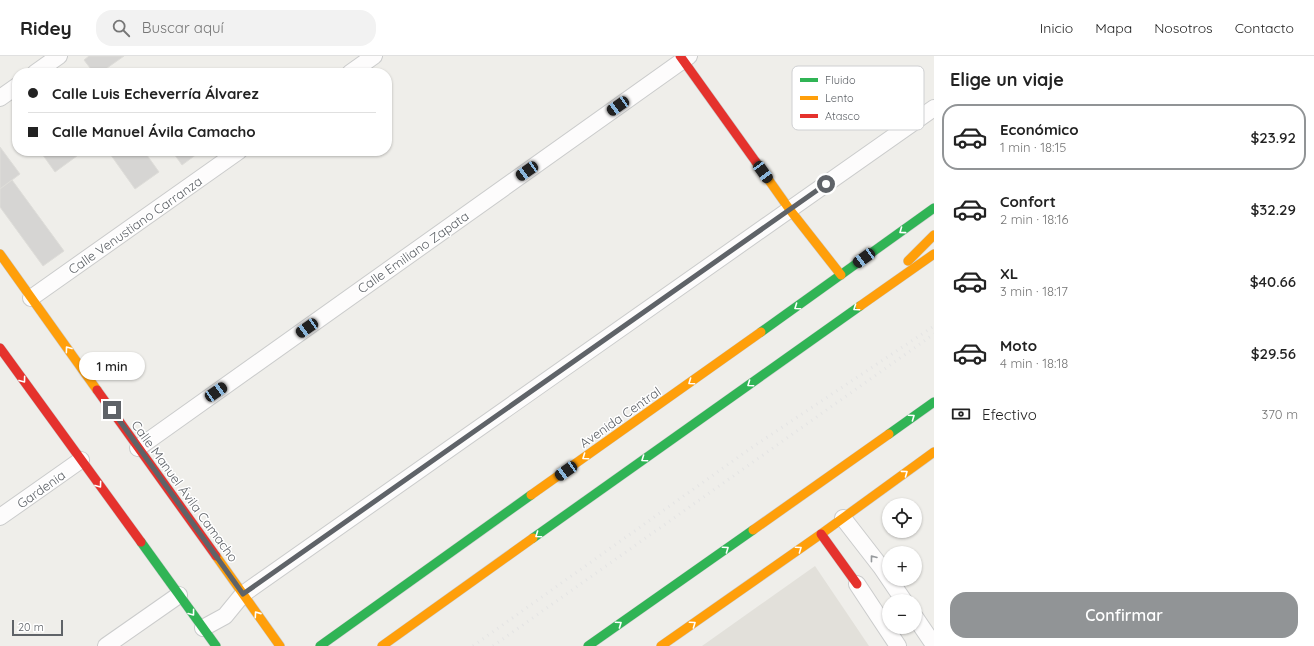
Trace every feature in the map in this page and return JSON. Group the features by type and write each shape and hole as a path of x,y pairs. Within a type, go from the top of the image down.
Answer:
{"main road":[{"path":"684,57 790,210 841,275"},
{"name":"Avenida Central","path":"320,646 934,208"},
{"path":"870,298 934,235"},
{"name":"Calle Manuel Ávila Camacho","path":"0,254 280,646"},
{"path":"382,646 934,254"},
{"path":"0,348 216,646"},
{"path":"588,646 934,402"},
{"path":"835,472 927,418"},
{"path":"661,646 821,534 934,452"},
{"path":"821,534 857,584"}],"street":[{"path":"42,68 59,56"},
{"path":"357,68 374,56"},
{"name":"Calle Emiliano Zapata","path":"138,448 684,57"},
{"path":"0,98 12,90"},
{"path":"924,115 934,108"},
{"path":"203,628 225,616 243,594 903,130"},
{"name":"Calle Venustiano Carranza","path":"31,298 233,156"},
{"name":"Gardenia","path":"0,517 82,460"},
{"path":"843,518 899,594"},
{"path":"857,584 898,646"},
{"path":"106,646 179,595"},
{"path":"922,627 933,642"}],"shaded area":[{"path":"815,566 869,646 702,646"}],"building":[{"path":"89,56 124,56 107,68 90,68 84,60"},
{"path":"0,147 20,174 0,189"},
{"path":"44,156 77,156 55,172"},
{"path":"112,156 148,156 159,172 135,189"},
{"path":"176,156 194,156 182,165"},
{"path":"12,180 64,251 43,266 0,207 0,189"}],"railway":[{"path":"473,646 754,446 934,326"},
{"path":"493,646 934,334"}],"traffic: fast":[{"path":"761,332 934,208"},
{"path":"533,538 860,306"},
{"path":"889,434 934,402"},
{"path":"320,646 531,495"},
{"path":"588,646 753,530"},
{"path":"141,542 216,646"}],"traffic: slow":[{"path":"756,162 790,210 841,275"},
{"path":"908,261 934,235"},
{"path":"0,254 97,390"},
{"path":"860,306 934,254"},
{"path":"531,495 761,332"},
{"path":"753,530 889,434"},
{"path":"661,646 821,534 934,452"},
{"path":"382,646 533,538"},
{"path":"216,556 280,646"}],"traffic: jam":[{"path":"680,56 756,162"},
{"path":"0,348 141,542"},
{"path":"97,390 216,556"},
{"path":"821,534 857,584"}],"route":[{"path":"112,410 243,594 826,184"}]}
